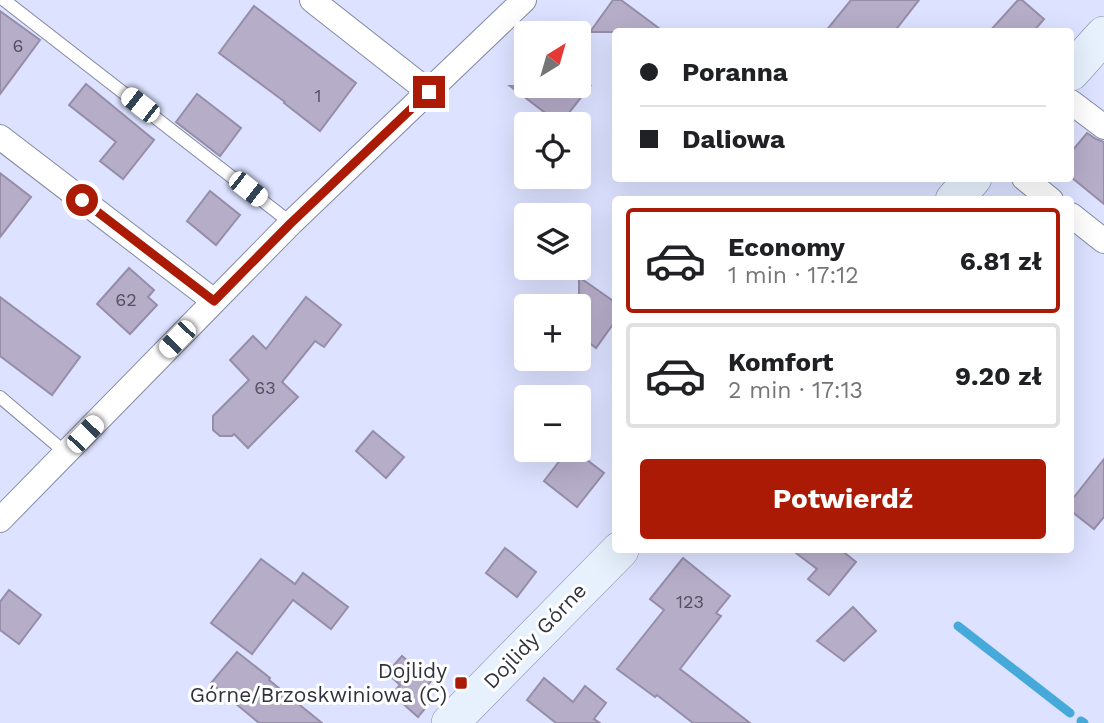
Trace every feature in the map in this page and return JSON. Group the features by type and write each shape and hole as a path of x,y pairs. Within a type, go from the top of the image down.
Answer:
{"street":[{"path":"312,0 429,92"},
{"path":"0,520 291,223 524,0"},
{"path":"1074,69 1104,35"},
{"path":"1074,104 1104,127"},
{"path":"0,137 214,301"},
{"path":"957,196 970,182"},
{"path":"1029,182 1046,196"},
{"path":"1074,217 1104,241"},
{"name":"Dojlidy Górne","path":"450,723 617,553"}],"lane":[{"path":"4,0 291,223"},
{"path":"0,397 66,453"}],"building":[{"path":"613,0 621,0 659,28 612,28 612,32 592,32 592,29"},
{"path":"851,0 919,0 897,28 828,28"},
{"path":"1018,0 1022,0 1044,19 1036,28 993,28"},
{"path":"254,6 356,83 320,131 219,53"},
{"path":"0,11 40,40 0,94"},
{"path":"86,84 154,140 123,179 100,161 116,142 69,105"},
{"path":"197,94 241,128 220,156 176,122"},
{"path":"526,98 581,98 569,112 544,112"},
{"path":"1087,133 1104,142 1104,204 1074,179 1074,148"},
{"path":"0,173 31,197 0,237"},
{"path":"210,191 240,215 216,245 187,221"},
{"path":"129,268 154,290 148,297 157,305 130,334 97,304"},
{"path":"579,280 583,280 612,300 612,326 596,348 591,344 591,294 579,294"},
{"path":"0,297 80,357 52,395 0,356"},
{"path":"306,297 341,325 324,347 315,341 282,382 298,397 248,448 234,434 220,436 213,430 213,416 249,380 230,360 253,336 266,349"},
{"path":"373,431 404,457 386,478 356,451"},
{"path":"1104,459 1104,517 1094,529 1074,513 1074,497"},
{"path":"559,462 590,462 604,473 577,507 544,481"},
{"path":"505,548 536,572 517,597 486,573"},
{"path":"796,553 845,553 856,562 829,595 808,579 817,569"},
{"path":"683,558 730,596 716,613 721,616 680,669 750,723 693,723 617,669 664,610 650,599"},
{"path":"261,559 295,584 303,573 348,607 331,629 293,600 252,654 211,623"},
{"path":"9,590 41,615 19,644 0,630 0,602"},
{"path":"853,607 876,631 844,661 817,641"},
{"path":"237,652 322,723 259,723 211,683"},
{"path":"402,656 431,681 423,691 432,700 418,717 392,694 400,685 387,673"},
{"path":"544,678 573,702 585,686 606,703 594,719 600,723 556,723 527,700"}],"waterway":[{"path":"958,626 1070,713"}],"place":[{"name":"Dojlidy Górne/Brzoskwiniowa (C)","path":"461,683"}],"route":[{"path":"82,200 214,301 291,223 429,92"}]}
